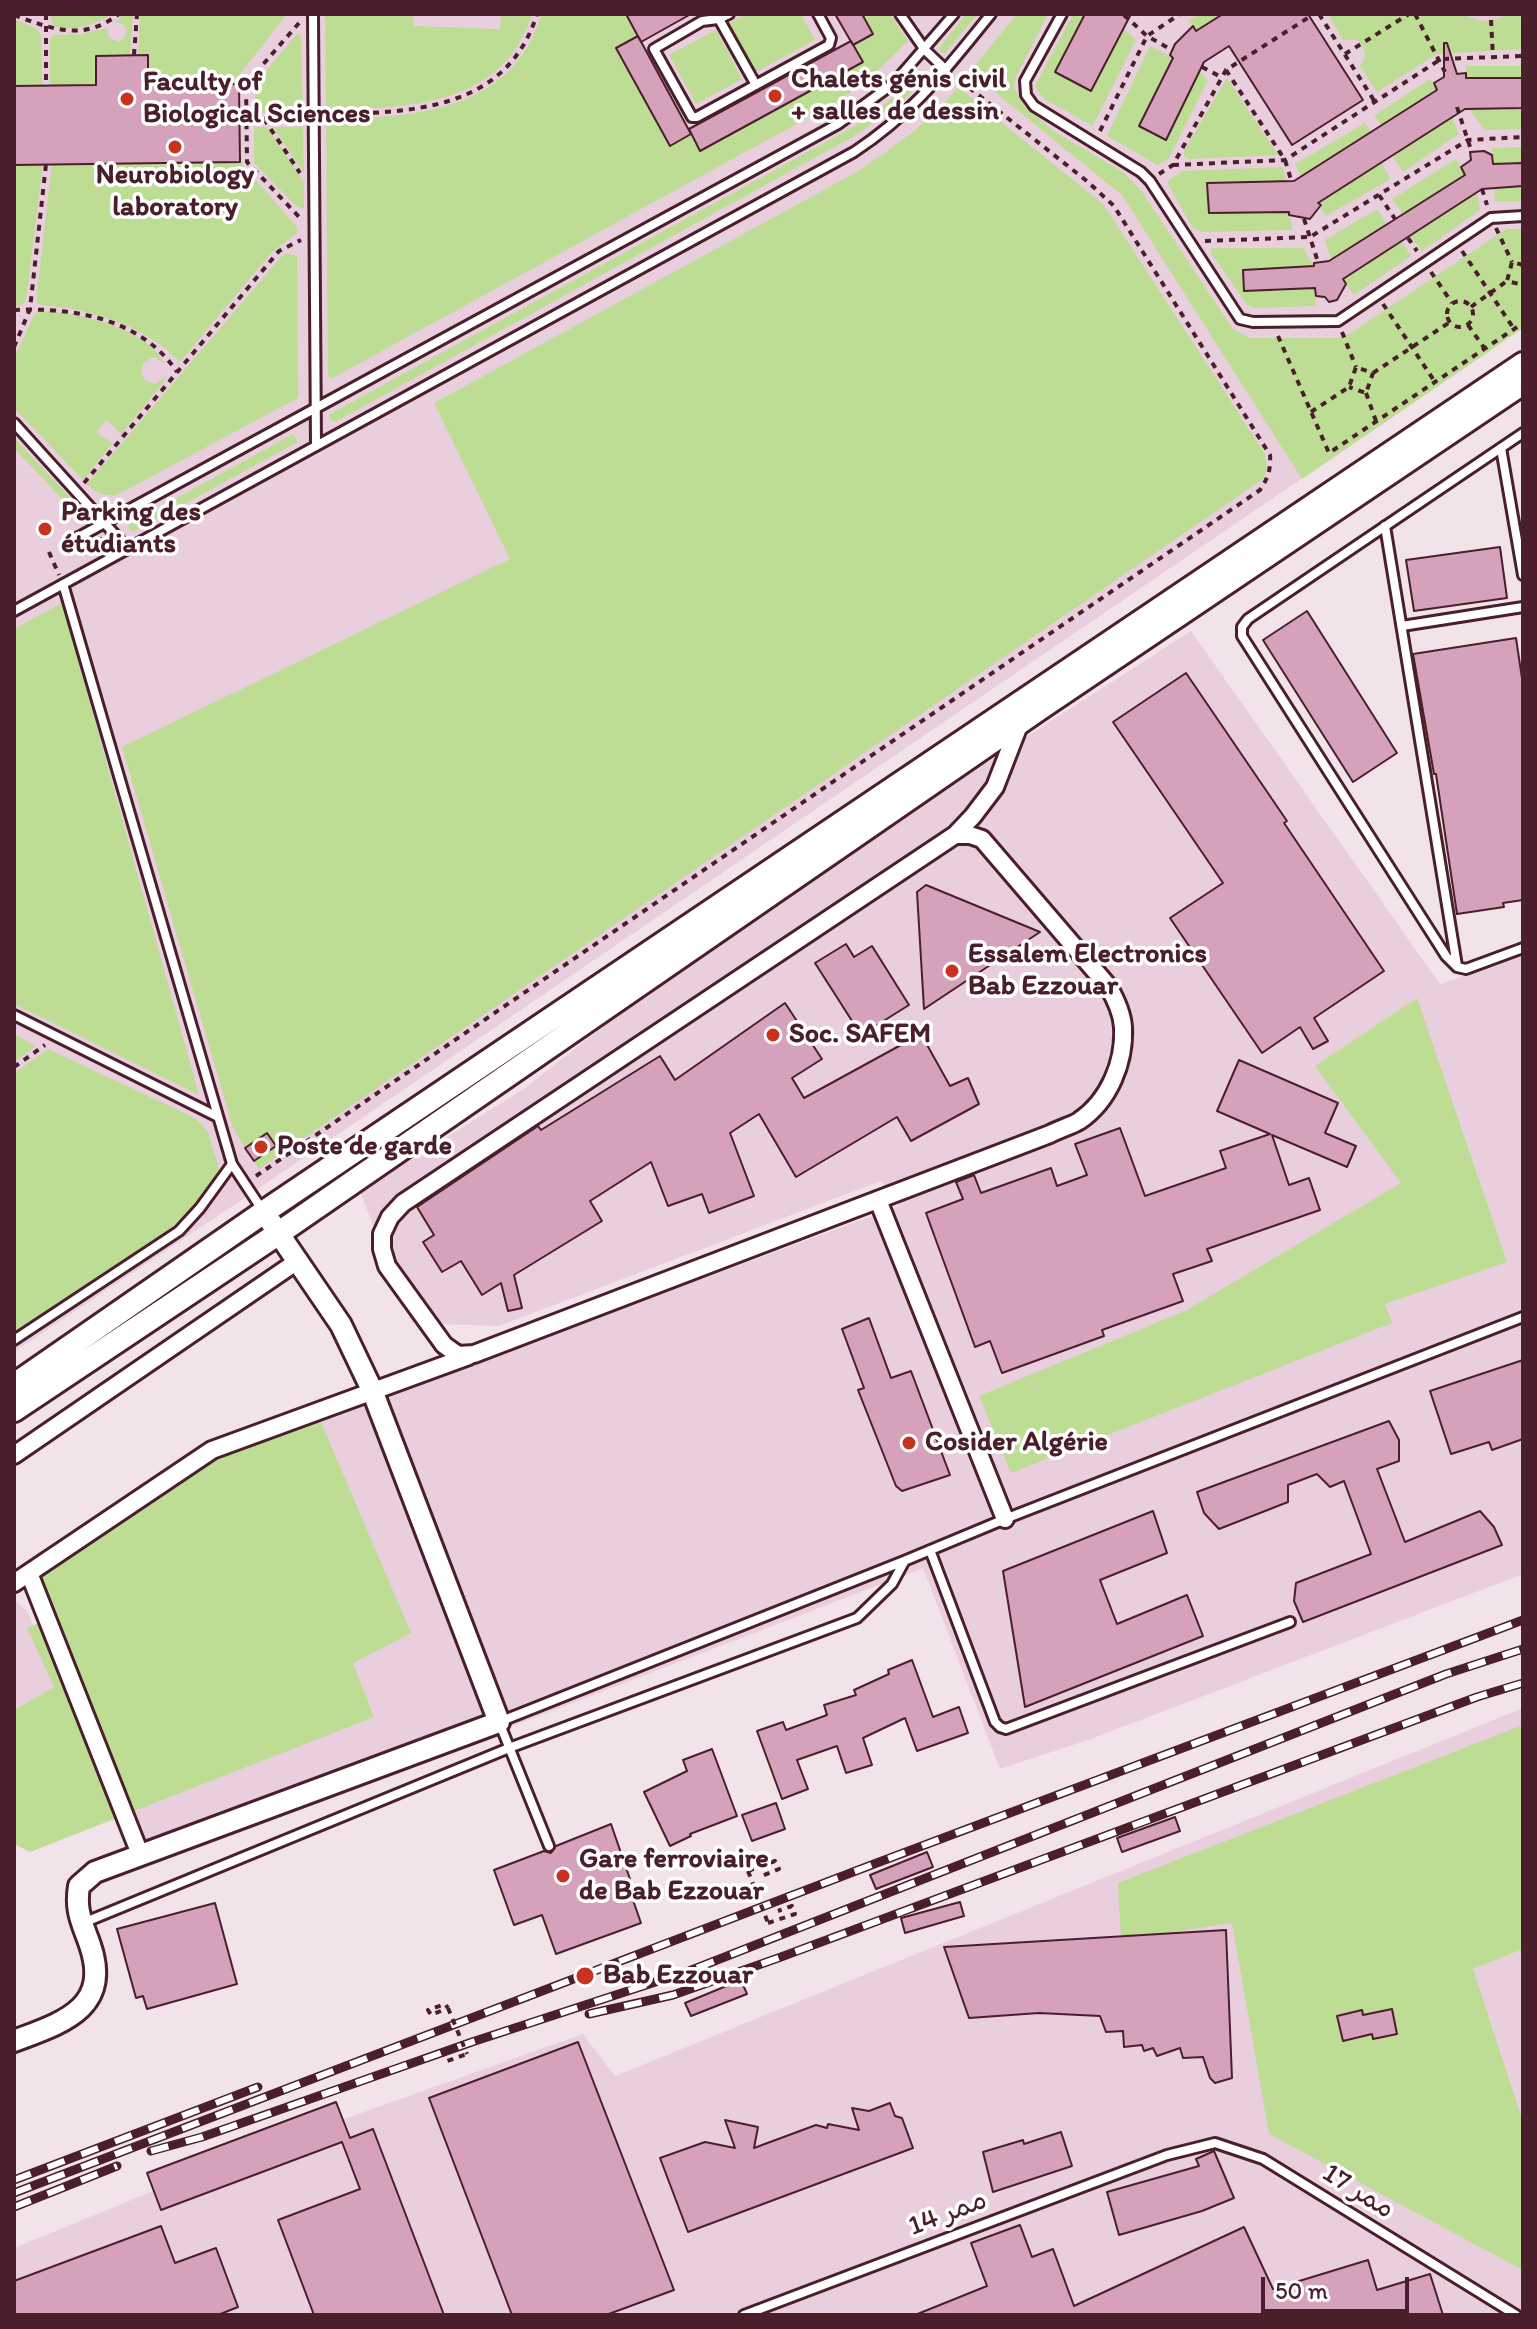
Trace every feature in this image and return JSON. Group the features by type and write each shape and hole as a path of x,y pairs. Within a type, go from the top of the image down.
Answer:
{"main road":[{"path":"14,1385 1031,693 1523,364"},
{"path":"14,1410 279,1233 1020,723 1523,383"}],"street":[{"path":"474,1354 458,1355 444,1345 387,1266 382,1234 390,1217 416,1194 955,835 995,787 1031,693"},
{"path":"14,1583 212,1450 474,1354 1079,1121 1100,1102 1113,1082 1121,1052 1123,1026 1117,1003 1108,986 982,839 955,835"},
{"path":"878,1200 1005,1519"},
{"path":"14,2041 67,2020 87,2002 94,1979 93,1955 75,1907 79,1886 95,1872 499,1722 372,1390 341,1325 264,1212"},
{"path":"14,1455 299,1260"},
{"path":"29,1573 140,1854"}],"lane":[{"path":"310,14 316,446"},
{"path":"729,14 702,21 654,49 688,114 697,117 830,44 831,38 818,14"},
{"path":"900,14 925,50 946,70"},
{"path":"128,549 75,539 838,124 874,100 925,50 954,14"},
{"path":"14,611 854,152 903,117 991,14"},
{"path":"1062,14 1025,81 1026,95 1034,106 1141,172 1150,181 1240,319 1338,321 1491,218 1523,216"},
{"path":"719,19 756,85"},
{"path":"14,423 128,549"},
{"path":"1523,433 1248,619 1242,627 1242,636 1446,956 1457,967 1466,969 1523,948"},
{"path":"1501,448 1523,575"},
{"path":"1385,526 1457,967"},
{"path":"63,584 232,1164 264,1212"},
{"path":"1402,626 1523,607"},
{"path":"14,1015 218,1117"},
{"path":"14,1340 179,1231 232,1164"},
{"path":"549,1846 499,1722 1005,1519 1523,1317"},
{"path":"930,1550 995,1722 1006,1729 1290,1622"},
{"path":"82,1923 509,1748 857,1618 892,1584 904,1561"},
{"name":"ممر 17","path":"1167,2155 1215,2143 1263,2159 1516,2315"},
{"name":"ممر 14","path":"744,2315 1167,2155"}],"path":[{"path":"46,14 46,86"},
{"path":"14,15 64,31 89,28 119,14"},
{"path":"134,55 137,14"},
{"path":"77,492 279,251 314,233 247,162 246,84 310,14"},
{"path":"240,119 385,114 461,97 486,86 517,57 537,14"},
{"path":"1094,143 1147,36 1180,14"},
{"path":"1375,102 1316,14 1226,70 1173,165 1285,160 1375,102 1441,59 1523,56"},
{"path":"1345,54 1412,14 1441,59 1445,72"},
{"path":"1124,15 1147,36 1172,50"},
{"path":"1491,20 1493,57"},
{"path":"1202,67 1222,77"},
{"path":"244,1185 1260,490 1267,481 1271,468 1270,455 1114,206 946,70"},
{"path":"1226,70 1285,160 1292,183"},
{"path":"1457,107 1472,153"},
{"path":"264,119 314,193"},
{"path":"1189,241 1310,237 1468,140 1523,137"},
{"path":"14,347 30,309 46,164"},
{"path":"1379,195 1395,219"},
{"path":"1471,307 1507,281 1512,262 1491,218"},
{"path":"1304,219 1318,262"},
{"path":"1456,242 1514,329"},
{"path":"1512,262 1523,265"},
{"path":"1425,263 1452,303"},
{"path":"1507,281 1523,285"},
{"path":"1377,297 1435,382"},
{"path":"1463,301 1471,307 1473,318 1468,325 1460,327 1450,322 1447,312 1452,303 1463,301"},
{"path":"14,310 69,311 125,328 152,342 177,372"},
{"path":"1311,412 1349,387 1356,367 1338,321"},
{"path":"1272,322 1329,453 1523,323"},
{"path":"1376,421 1366,393 1373,373 1450,322"},
{"path":"1468,325 1485,349"},
{"path":"1356,367 1373,373"},
{"path":"1349,387 1366,393"},
{"path":"49,552 63,584"},
{"path":"14,1067 57,1037"},
{"path":"759,1877 779,1869 775,1861 748,1871 768,1923 795,1914 792,1906 778,1911"},
{"path":"441,2011 431,2015 428,2010 445,2004 467,2054 447,2061 444,2053 458,2048"}],"shaded area":[{"path":"14,14 1523,14 1523,328 14,1352"},
{"path":"1191,631 1440,984 1523,954 1523,1574 1091,1739 1000,1769 923,1568 154,1864 40,1576 213,1460 899,1206 881,1181 499,1326 412,1323 360,1192 525,1088 726,930"},
{"path":"14,1600 27,1611 62,1694 14,1720"},
{"path":"1523,1708 1523,2315 14,2315 14,2248 229,2160 583,2034 615,2076"}],"green space":[{"path":"50,14 112,14 92,24 68,28 53,26"},
{"path":"140,14 287,14 240,74 239,84 148,85 148,55 138,55"},
{"path":"325,14 413,14 414,26 500,29 501,14 532,14 518,44 499,68 476,84 449,96 419,103 326,109"},
{"path":"541,14 635,14 628,18 638,36 616,48 669,145 691,134 700,150 862,63 853,45 873,34 862,14 890,14 908,41 865,83 831,105 331,379 328,375 326,119 424,111 455,103 484,90 508,72 527,47"},
{"path":"746,14 801,14 815,40 756,72 729,23"},
{"path":"966,14 978,14 945,53 941,53 939,48"},
{"path":"1017,14 1048,14 1016,77 1014,87 1024,106 1055,132 1123,172 1143,193 1233,329 1250,338 1337,338 1349,334 1506,229 1523,229 1523,328 1302,479 1122,195 970,72"},
{"path":"1073,14 1085,14 1055,71 1090,90 1123,28 1136,40 1093,126 1044,99 1035,86"},
{"path":"1199,14 1223,14 1196,31 1189,20"},
{"path":"1328,14 1459,14 1483,21 1518,14 1523,22 1523,49 1437,54 1377,92 1360,66 1365,56 1362,46 1357,40 1343,40"},
{"path":"133,15 130,55 97,56 96,85 50,86 50,40 53,35 81,34 107,28 109,38 118,42 124,39 127,30 116,22 122,16"},
{"path":"14,19 37,29 41,35 42,86 14,86"},
{"path":"716,30 742,79 696,104 669,55"},
{"path":"301,34 303,113 255,112 255,84 296,35"},
{"path":"1150,46 1173,58 1139,127 1166,140 1200,72 1208,80 1169,158 1157,165 1107,136"},
{"path":"1466,66 1523,66 1523,78 1466,78"},
{"path":"919,72 924,73 925,78 905,99 858,134 335,422 330,419 330,414 853,127 899,93"},
{"path":"1227,78 1278,155 1189,159 1184,156 1184,151"},
{"path":"1430,79 1437,90 1381,125 1374,116"},
{"path":"958,87 1104,205 1265,454 1267,468 1263,479 259,1169 254,1161 276,1146 267,1133 245,1148 233,1128 122,747 510,559 434,403 855,173 923,123"},
{"path":"1523,108 1523,129 1485,130 1469,109"},
{"path":"1452,117 1459,134 1403,172 1392,155"},
{"path":"1365,123 1371,132 1301,176 1295,164"},
{"path":"254,127 267,127 304,182 304,208 296,206 254,163"},
{"path":"273,127 303,127 304,173"},
{"path":"1523,147 1523,163 1493,164 1492,148"},
{"path":"1456,159 1465,175 1403,214 1392,199"},
{"path":"240,162 297,227 297,233 271,253 180,362 148,336 119,322 88,312 40,305 36,301 52,164"},
{"path":"1381,162 1391,179 1326,216 1318,203"},
{"path":"43,164 26,300 20,306 14,306 14,165"},
{"path":"1283,167 1286,181 1207,183 1209,213 1289,212 1293,230 1203,232 1192,227 1167,182 1182,171"},
{"path":"1523,186 1523,201 1495,201 1494,188"},
{"path":"1477,192 1480,210 1422,251 1410,236"},
{"path":"1377,209 1387,224 1331,259 1325,240"},
{"path":"1402,241 1411,256 1354,295 1343,279"},
{"path":"1212,248 1303,248 1314,266 1243,270 1244,290 1315,288 1316,306 1255,308 1247,305 1211,253"},
{"path":"287,253 297,256 298,398 117,495 100,493 90,487 87,484"},
{"path":"38,311 90,318 126,331 156,351 165,364 154,357 143,363 141,372 145,380 156,384 166,376 164,382 121,434 107,420 96,433 113,443 83,480 14,408 14,359"},
{"path":"293,434 298,442 133,532 129,530 128,525"},
{"path":"14,438 69,496 68,500 64,501 14,448"},
{"path":"62,603 199,1095 14,1004 14,629"},
{"path":"1417,998 1507,1262 1385,1304 1392,1323 1011,1473 979,1396 1185,1311 1401,1183 1315,1066"},
{"path":"14,1034 36,1046 14,1062"},
{"path":"48,1049 195,1118 208,1132 219,1169 196,1205 168,1230 14,1332 14,1073"},
{"path":"320,1420 411,1633 353,1663 374,1717 30,1852 14,1844 14,1710 54,1687 27,1628 57,1615 40,1576 213,1460"},
{"path":"1523,1725 1523,1949 1473,1969 1523,2122 1523,2270 1269,2134 1232,1923 1121,1940 1118,1883"}],"building":[{"path":"626,14 691,14 641,42"},
{"path":"835,14 862,14 873,34 853,45"},
{"path":"1085,14 1131,14 1091,91 1055,72"},
{"path":"1223,14 1308,14 1363,100 1292,145 1229,46 1204,62 1166,140 1139,126 1173,58 1170,55 1175,44 1193,26 1196,31"},
{"path":"638,36 691,134 670,146 616,48"},
{"path":"851,41 863,62 700,151 689,129"},
{"path":"1444,43 1447,43 1457,74 1466,73 1466,78 1523,78 1523,108 1465,109 1318,203 1321,205 1310,219 1289,215 1289,212 1209,213 1207,183 1294,181 1437,90 1434,83 1444,77"},
{"name":"Faculty of Biological Sciences","path":"148,55 148,85 239,84 240,162 14,165 14,86 96,85 96,56"},
{"path":"1484,151 1492,155 1493,164 1523,163 1523,186 1482,189 1343,279 1346,284 1337,300 1329,302 1325,297 1316,296 1315,288 1244,291 1243,270 1314,266 1314,263 1329,261 1465,175 1461,167 1471,160 1470,152"},
{"path":"1500,547 1507,598 1414,611 1406,560"},
{"path":"1307,611 1397,753 1353,782 1263,640"},
{"path":"1516,638 1523,685 1523,900 1503,903 1504,907 1457,914 1436,774 1413,654"},
{"path":"1186,673 1384,971 1314,1018 1328,1041 1313,1049 1300,1027 1262,1053 1170,918 1223,883 1113,722"},
{"name":"Essalem Electronics Bab Ezzouar","path":"926,885 1040,932 924,1009 917,892"},
{"path":"846,944 854,957 872,946 909,1005 861,1035 815,963"},
{"path":"785,1003 822,1059 792,1078 804,1098 921,1034 950,1086 968,1078 979,1104 911,1141 897,1117 796,1177 759,1114 730,1133 754,1196 709,1213 702,1194 668,1206 651,1162 590,1201 602,1221 514,1275 522,1308 508,1311 501,1283 482,1295 461,1261 442,1272 423,1242 434,1235 417,1207 538,1126 541,1130 660,1056 675,1080"},
{"path":"1239,1060 1338,1103 1325,1133 1356,1146 1347,1167 1272,1135 1289,1185 1309,1178 1320,1210 1207,1249 1212,1261 1173,1274 1183,1301 1102,1330 1104,1336 1002,1373 990,1341 975,1347 926,1213 963,1199 956,1182 974,1175 981,1193 1051,1168 1057,1186 1087,1175 1075,1144 1120,1128 1145,1196 1226,1168 1220,1151 1270,1134 1217,1111"},
{"name":"Poste de garde","path":"267,1133 276,1146 254,1161 245,1148"},
{"name":"Cosider Algérie","path":"869,1318 891,1378 911,1371 950,1475 902,1491 896,1486 858,1390 864,1388 842,1329"},
{"path":"1523,1360 1523,1439 1492,1450 1489,1442 1451,1454 1430,1391"},
{"path":"1389,1421 1399,1440 1399,1461 1377,1469 1405,1542 1480,1511 1494,1527 1502,1545 1303,1622 1294,1601 1296,1583 1371,1554 1344,1481 1330,1487 1317,1474 1288,1485 1288,1502 1219,1529 1204,1513 1197,1492"},
{"path":"1153,1511 1167,1553 1100,1580 1117,1624 1187,1595 1203,1636 1025,1707 1003,1571"},
{"path":"912,1660 933,1717 959,1707 968,1733 917,1751 905,1718 863,1738 872,1765 846,1773 837,1746 797,1760 808,1789 782,1799 757,1731 783,1722 786,1730 827,1715 824,1705 856,1695 854,1690"},
{"path":"712,1749 737,1816 690,1834 670,1846 644,1792 687,1771 683,1760"},
{"path":"776,1803 785,1829 752,1841 742,1815"},
{"path":"1175,1817 1180,1831 1122,1852 1117,1838"},
{"name":"Gare ferroviaire de Bab Ezzouar","path":"611,1824 641,1923 556,1954 542,1915 514,1925 494,1870 544,1851 551,1853 556,1846"},
{"path":"927,1852 933,1867 876,1889 870,1875"},
{"path":"960,1902 964,1916 905,1933 901,1918"},
{"path":"215,1903 237,1984 147,2009 143,1996 136,1998 117,1929"},
{"path":"1226,1930 1232,2078 1215,2083 1210,2078 1203,2057 1183,2058 1180,2048 1157,2056 1153,2048 1144,2051 1142,2045 1124,2047 1123,2031 1106,2032 1100,2016 1039,2013 969,2018 944,1947"},
{"path":"741,1980 747,1994 691,2016 685,2003"},
{"path":"1392,2009 1397,2034 1373,2039 1372,2034 1343,2041 1337,2016 1362,2010 1363,2015"},
{"path":"578,2042 674,2290 606,2315 512,2315 429,2098"},
{"path":"336,2102 350,2138 373,2129 444,2315 314,2315 278,2220 360,2189 342,2142 161,2210 147,2173"},
{"path":"890,2103 895,2116 902,2118 913,2148 688,2232 660,2158 705,2142 735,2148 725,2120 758,2127 754,2148 816,2125 859,2130 852,2108 869,2111"},
{"path":"1061,2132 1072,2166 993,2192 983,2152 1023,2140 1024,2144"},
{"path":"1214,2151 1234,2198 1202,2211 1119,2235 1107,2192 1199,2166 1196,2159"},
{"path":"1020,2225 1032,2257 1053,2249 1074,2306 1244,2227 1273,2289 1368,2260 1377,2290 1430,2274 1443,2315 915,2315 987,2286 971,2243"},
{"path":"161,2226 175,2263 216,2248 238,2307 218,2315 14,2315 14,2281"}],"railway":[{"path":"14,2193 1523,1620"},
{"path":"151,2151 202,2137 472,2042 689,1971 1446,1674 1523,1649"},
{"path":"589,2014 673,1995 781,1957 1477,1697 1523,1683"},
{"path":"14,2180 258,2087"},
{"path":"14,2207 117,2166"}],"place":[{"name":"Chalets génis civil + salles de dessin","path":"775,96"},
{"name":"Faculty of Biological Sciences","path":"127,99"},
{"name":"Neurobiology laboratory","path":"175,147"},
{"name":"Parking des étudiants","path":"45,529"},
{"name":"Essalem Electronics Bab Ezzouar","path":"952,971"},
{"name":"Soc. SAFEM","path":"773,1035"},
{"name":"Poste de garde","path":"261,1147"},
{"name":"Cosider Algérie","path":"909,1443"},
{"name":"Gare ferroviaire de Bab Ezzouar","path":"563,1876"},
{"name":"Bab Ezzouar","path":"585,1976"}]}
